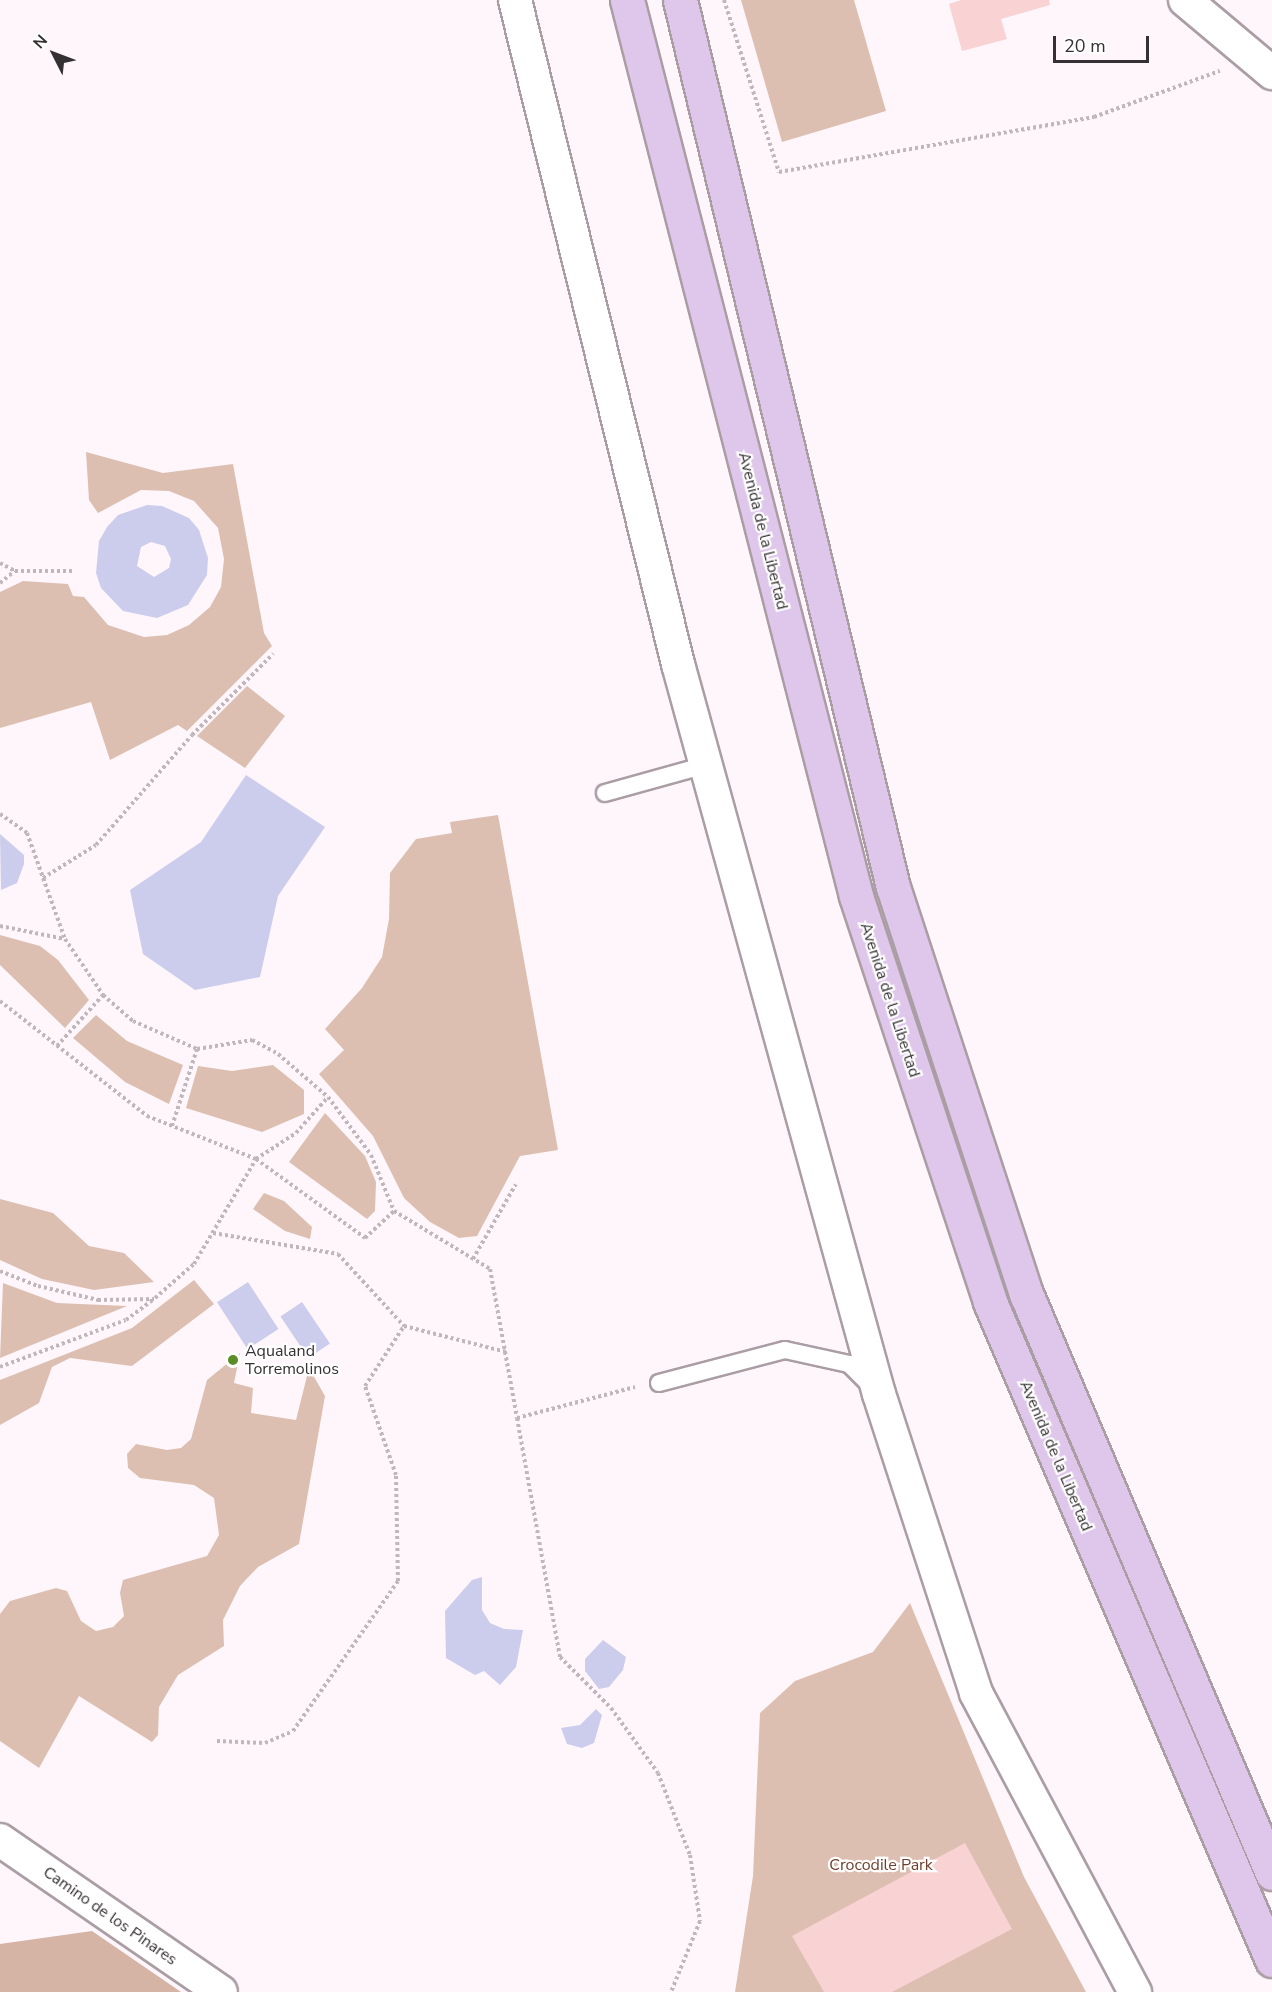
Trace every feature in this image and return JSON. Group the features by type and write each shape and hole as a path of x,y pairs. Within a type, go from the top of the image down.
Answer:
{"main road":[{"name":"Avenida de la Libertad","path":"627,0 856,897 990,1302 1272,1960"},
{"path":"680,0 893,887 1027,1296 1272,1873"}],"street":[{"path":"515,0 706,765 879,1394 976,1693 1135,1992"},
{"path":"1185,0 1272,73"},
{"name":"Camino de los Pinares","path":"0,1840 220,1992"}],"lane":[{"path":"605,793 706,765"},
{"path":"659,1383 785,1350 849,1364 879,1394"}],"path":[{"path":"724,0 779,172 1094,117 1213,77 1244,50"},
{"path":"0,563 15,571 73,571"},
{"path":"0,582 15,571"},
{"path":"43,878 96,845 192,735 273,654"},
{"path":"0,814 27,833 65,939 103,994 133,1022 197,1049 252,1040 278,1054 328,1097 371,1155 394,1211 490,1269 560,1657 611,1708 658,1773 690,1855 700,1921 671,1992"},
{"path":"0,926 65,939"},
{"path":"57,1046 103,994"},
{"path":"0,1001 147,1116 256,1159 365,1238 394,1211"},
{"path":"172,1126 197,1049"},
{"path":"0,1367 126,1320 155,1299 194,1264 256,1159 296,1133 328,1097"},
{"path":"472,1259 516,1184"},
{"path":"212,1233 338,1254 404,1326 506,1352"},
{"path":"0,1270 38,1286 98,1300 155,1299"},
{"path":"217,1741 265,1743 293,1731 398,1581 396,1474 365,1386 404,1326"},
{"path":"517,1418 628,1388"}],"green space":[{"path":"741,0 854,0 886,111 782,142"},
{"path":"86,452 163,473 233,464 264,633 272,646 187,731 178,725 110,760 91,702 0,728 0,592 23,581 68,584 73,596 84,597 108,625 144,637 167,635 189,625 210,607 221,587 224,559 218,528 194,501 169,491 141,490 98,513 89,500"},
{"path":"247,686 285,716 245,768 197,736"},
{"path":"498,815 558,1150 520,1156 477,1236 459,1238 430,1222 404,1198 373,1136 319,1074 344,1050 325,1029 362,988 382,957 389,919 390,873 416,839 452,833 450,822"},
{"path":"0,935 40,946 58,960 89,1000 65,1028 0,965"},
{"path":"96,1015 127,1041 183,1065 169,1104 125,1082 73,1038"},
{"path":"273,1065 304,1090 304,1114 262,1132 186,1108 198,1066 232,1071"},
{"path":"325,1113 365,1156 376,1182 375,1211 367,1219 289,1162"},
{"path":"264,1193 284,1201 312,1227 310,1239 285,1231 253,1209"},
{"path":"0,1199 53,1213 89,1246 124,1253 154,1282 94,1290 42,1279 0,1260"},
{"path":"194,1280 214,1304 132,1366 70,1358 52,1367 39,1403 0,1425 0,1380 132,1328"},
{"path":"3,1283 57,1303 127,1306 0,1358"},
{"path":"240,1353 234,1383 253,1388 251,1413 296,1420 309,1368 325,1396 299,1544 258,1567 240,1586 223,1620 224,1646 178,1675 159,1707 158,1735 152,1742 79,1696 39,1768 0,1741 0,1614 10,1601 56,1588 67,1591 81,1621 96,1631 113,1627 124,1616 120,1593 123,1580 207,1556 219,1535 214,1498 194,1485 140,1478 128,1468 127,1454 136,1444 167,1450 181,1448 191,1439 207,1380"},
{"name":"Crocodile Park","path":"910,1603 1024,1877 1086,1992 735,1992 753,1876 760,1713 795,1681 873,1652"}],"shaded area":[{"path":"92,1931 181,1992 0,1992 0,1944"}],"water":[{"path":"147,505 162,506 189,518 199,530 208,558 207,575 188,605 157,618 123,611 101,588 96,573 99,541 107,527 118,515","holes":["151,542 165,546 171,559 169,568 154,577 137,566 141,547"]},
{"path":"246,775 325,827 278,896 260,977 195,990 143,954 130,890 201,842"},
{"path":"0,834 24,855 24,864 17,883 1,890"},
{"path":"248,1282 278,1329 247,1349 217,1302"},
{"path":"302,1302 330,1343 308,1358 280,1317"},
{"path":"482,1577 482,1610 490,1623 504,1629 523,1630 516,1667 500,1685 484,1671 475,1675 446,1658 445,1611 472,1580"},
{"path":"603,1640 626,1657 623,1670 609,1687 599,1689 585,1671 585,1659"},
{"path":"596,1709 602,1715 594,1743 582,1748 567,1744 561,1728 580,1725"}],"building":[{"path":"961,0 1049,0 1050,5 1001,19 1007,39 962,51 949,4"},
{"path":"965,1843 1012,1929 892,1992 824,1992 792,1936"}],"place":[{"name":"Aqualand Torremolinos","path":"233,1360"}]}
